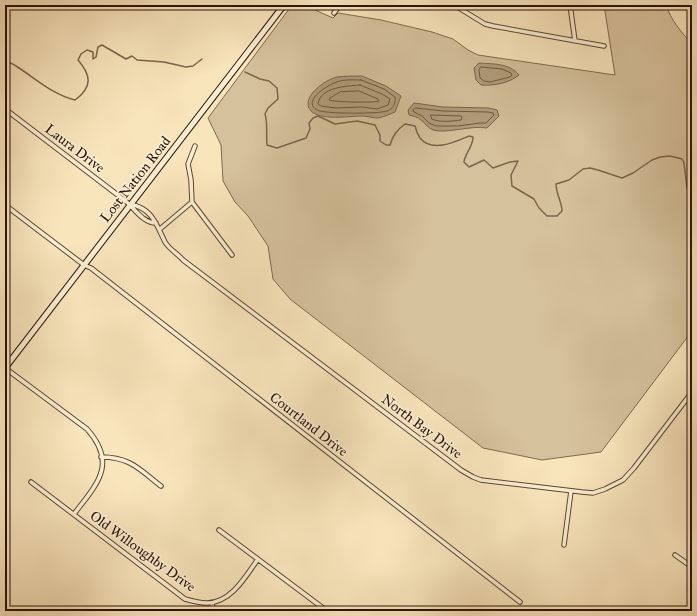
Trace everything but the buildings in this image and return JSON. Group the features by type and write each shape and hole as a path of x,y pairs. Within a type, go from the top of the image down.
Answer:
{"street":[{"name":"Lost Nation Road","path":"5,368 284,5"},
{"path":"334,13 340,5"},
{"path":"454,5 485,24 604,46"},
{"path":"570,5 575,41"},
{"name":"Laura Drive","path":"5,109 130,204"},
{"path":"195,146 188,164 191,180 192,202 232,256"},
{"path":"160,229 192,202"},
{"name":"North Bay Drive","path":"130,204 135,211 151,223 156,223"},
{"name":"North Bay Drive","path":"130,204 140,207 154,218 166,243 184,260 467,474 481,480 571,491 593,492 612,486 623,480 634,468 692,392"},
{"name":"Courtland Drive","path":"5,205 84,265 91,268 520,602"},
{"path":"5,368 87,429 96,439 101,457 102,472 98,483 74,514"},
{"path":"101,457 115,457 125,460 161,486"},
{"name":"Old Willoughby Drive","path":"31,482 185,599 199,603 220,600 232,593 258,559"},
{"path":"564,545 571,491"},
{"path":"218,530 327,611"},
{"path":"674,554 692,567"},
{"path":"212,602 213,611"}],"shaded area":[{"path":"292,5 304,5 333,18 338,13 381,20 432,32 453,39 478,55 615,75 604,5 666,5 677,26 692,44 692,331 601,452 542,460 483,448 290,299 273,279 268,246 248,216 235,202 223,181 221,145 208,118"}],"water":[{"path":"479,63 506,66 519,75 511,80 501,83 481,85 476,80 474,68"},
{"path":"362,76 386,86 401,96 395,112 378,118 362,116 328,117 321,116 311,111 308,106 308,100 315,90 321,85 337,77"},
{"path":"414,103 443,107 489,108 497,110 499,116 487,128 481,127 438,131 431,129 418,118 409,115 408,110"}],"waterway":[{"path":"5,28 7,30 5,32"},
{"path":"5,61 15,65 44,86 67,98 75,100 85,90 88,81 86,71 78,60 81,54 87,50 93,52 93,59 96,57 98,47 102,45 126,59 132,56 137,60 164,62 186,67 193,66 202,59"},
{"path":"245,72 260,79 269,81 277,88 278,99 268,108 265,114 267,145 277,148 306,138 310,129 309,123 313,118 318,116 335,124 357,121 375,125 380,135 380,141 386,145 390,145 392,138 405,124 415,126 420,138 431,145 444,145 469,136 473,137 472,144 464,162 469,167 484,160 493,168 518,161 511,175 512,186 534,199 539,208 547,216 557,216 562,211 556,184 569,180 583,169 590,168 622,178 633,173 652,160 670,156 682,159 684,163 687,188 692,192"}]}
